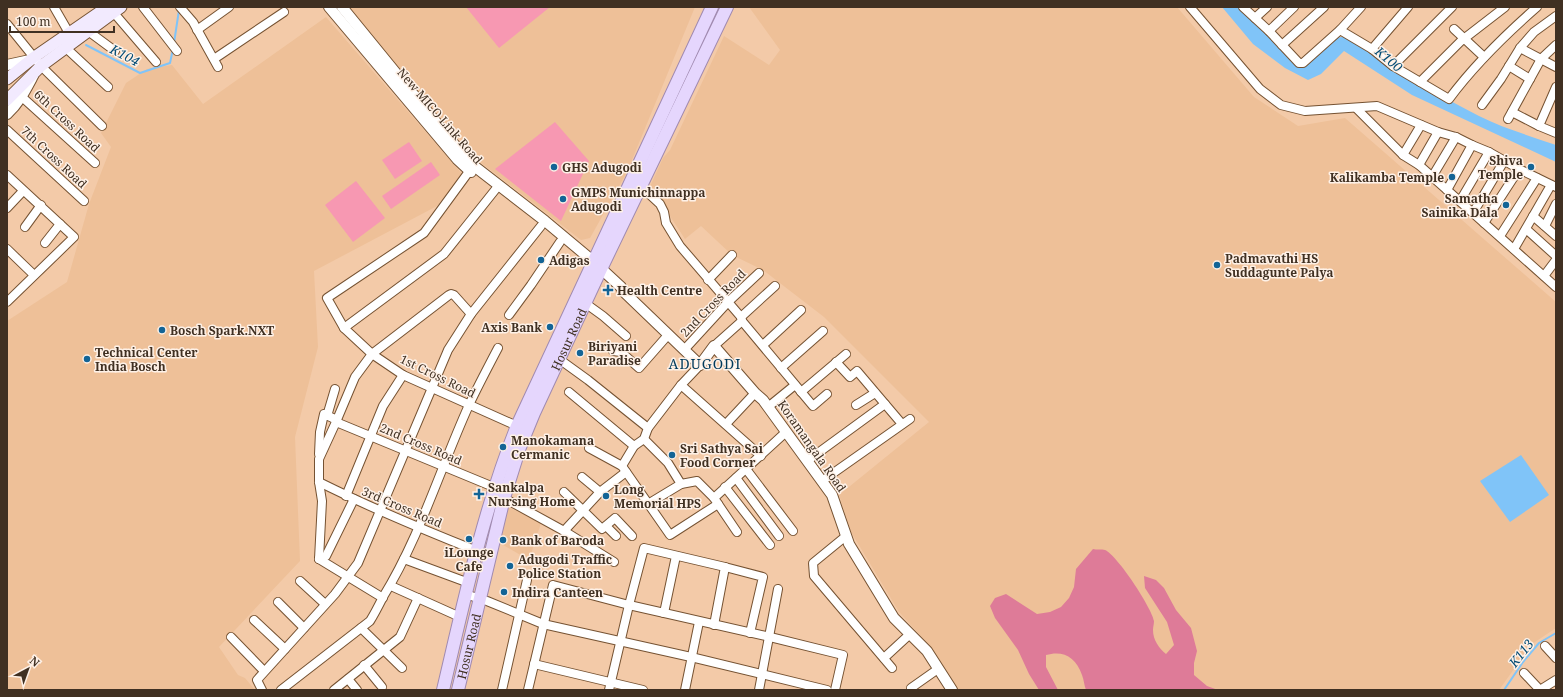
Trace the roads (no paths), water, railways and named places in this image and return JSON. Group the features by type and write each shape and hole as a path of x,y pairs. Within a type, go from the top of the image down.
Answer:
{"main road":[{"name":"Hosur Road","path":"458,690 504,498 514,463 559,359 585,304 596,268 712,7"},
{"name":"Hosur Road","path":"443,690 477,551 504,458 517,426 596,268 640,187 727,7"},
{"path":"7,79 31,59 108,9"},
{"path":"7,100 38,69 88,32 108,9"}],"street":[{"path":"54,7 69,33"},
{"path":"143,7 177,51"},
{"path":"197,30 228,7"},
{"name":"New MICO Link Road","path":"329,7 453,154 596,268"},
{"name":"New MICO Link Road","path":"342,7 472,168"},
{"path":"1190,7 1260,89 1281,105 1305,111 1357,109 1377,106 1438,132 1456,137 1489,152 1519,170 1554,186 1533,216 1514,249"},
{"path":"1243,7 1269,31 1299,63 1303,63 1340,30 1361,7"},
{"path":"1255,18 1266,7"},
{"path":"1269,31 1294,7"},
{"path":"1282,45 1324,7"},
{"path":"1372,49 1408,7"},
{"path":"1392,66 1452,7"},
{"path":"1420,82 1465,39 1505,7"},
{"path":"1340,30 1372,49 1392,66 1450,98 1484,57 1514,27 1538,7"},
{"path":"183,8 216,63 284,12"},
{"path":"108,9 156,62"},
{"path":"1482,105 1501,79 1520,48 1534,32 1556,16"},
{"path":"7,24 38,69 102,126"},
{"path":"1454,30 1484,57"},
{"path":"88,32 114,52"},
{"path":"1556,45 1541,59 1510,116 1556,133"},
{"path":"66,48 108,86"},
{"path":"1520,48 1556,67"},
{"path":"7,65 31,59"},
{"path":"1509,66 1530,79"},
{"path":"7,114 16,106 38,69"},
{"path":"1539,126 1556,87"},
{"name":"6th Cross Road","path":"22,97 95,164"},
{"path":"1357,109 1403,155 1419,165 1556,287"},
{"path":"1403,155 1421,125"},
{"name":"7th Cross Road","path":"7,130 84,201"},
{"path":"1419,165 1438,132"},
{"path":"1432,177 1456,137"},
{"path":"1447,190 1472,145"},
{"path":"1460,201 1489,152"},
{"path":"1473,213 1504,161"},
{"name":"1st Cross Road","path":"472,168 424,233 327,298 344,328 372,354 403,375 517,426"},
{"path":"1484,223 1519,170"},
{"path":"7,175 74,236 8,299"},
{"path":"1500,236 1537,178"},
{"path":"640,187 646,190 660,204 664,212 666,223 680,246 813,406 827,394"},
{"path":"344,328 444,254 497,188"},
{"name":"New MICO Link Road","path":"497,188 560,242 596,268"},
{"path":"7,208 23,190"},
{"path":"1545,226 1556,204"},
{"path":"25,227 41,205"},
{"path":"1533,216 1556,236"},
{"path":"45,243 60,224"},
{"path":"262,690 257,680 325,604 358,563 448,350 470,314 541,226"},
{"path":"1526,229 1556,256"},
{"path":"509,315 560,242"},
{"path":"7,249 34,275"},
{"path":"708,280 732,255"},
{"path":"1544,276 1556,260"},
{"path":"596,268 619,290 623,291 700,364"},
{"name":"2nd Cross Road","path":"684,350 728,302 759,273"},
{"path":"564,532 600,492 624,469 634,446 644,439 648,428 681,385 714,346 775,286"},
{"path":"319,459 337,421 355,377 372,354 448,295 454,295 470,314"},
{"path":"585,304 603,316 626,336"},
{"path":"763,345 801,310"},
{"path":"781,368 823,331"},
{"path":"613,351 621,352 639,368 668,335"},
{"name":"Koramangala Road","path":"714,346 768,406 832,495 849,544 894,618 927,651 952,690"},
{"path":"281,690 370,621 391,586 404,559 469,405 498,348"},
{"path":"768,406 798,388 846,354"},
{"path":"559,359 648,428"},
{"path":"836,362 850,377 857,371 902,424"},
{"path":"319,559 326,556 350,498 383,406 403,375"},
{"path":"681,385 761,456"},
{"path":"319,559 322,502 319,459 320,432 324,414 327,416 335,388"},
{"path":"569,392 634,446"},
{"path":"726,424 755,393"},
{"path":"856,406 875,393"},
{"path":"807,461 885,404"},
{"name":"2nd Cross Road","path":"327,416 496,488"},
{"path":"822,481 910,419"},
{"path":"589,448 624,469 670,535 716,501 725,487 786,432"},
{"path":"644,439 668,462 681,484"},
{"path":"746,469 792,531"},
{"path":"582,477 600,492"},
{"path":"736,478 779,536"},
{"path":"648,504 681,484 697,481 716,501 737,532"},
{"name":"3rd Cross Road","path":"320,482 350,498 418,528 477,551"},
{"path":"725,487 770,545"},
{"path":"564,492 602,529 615,518 632,536"},
{"path":"504,498 614,562"},
{"path":"606,526 616,536"},
{"path":"846,536 813,563 814,576 892,668"},
{"path":"610,686 644,548 762,577 750,633"},
{"path":"664,613 676,556"},
{"path":"319,559 383,598"},
{"path":"404,559 467,589 480,598 543,624 691,657 827,690"},
{"path":"714,625 725,568"},
{"path":"502,690 527,580"},
{"path":"300,581 325,604"},
{"path":"528,690 553,585 629,606 842,654 835,690"},
{"path":"391,586 460,617"},
{"path":"760,690 778,589"},
{"path":"334,690 383,649 400,637 418,598"},
{"path":"278,602 304,628"},
{"path":"254,620 285,649"},
{"path":"685,690 699,622"},
{"path":"361,628 402,668"},
{"path":"884,658 910,634"},
{"path":"231,637 264,671"},
{"path":"1545,646 1556,658"},
{"path":"534,664 610,686 643,690"},
{"path":"364,665 382,687"},
{"path":"911,688 938,669"},
{"path":"1524,673 1540,690 1556,680"},
{"path":"348,679 357,690"}],"water":[{"name":"K100","path":"1222,7 1241,7 1267,35 1300,66 1320,49 1337,38 1342,37 1353,40 1432,90 1479,116 1507,128 1556,145 1556,162 1412,95 1344,51 1321,74 1308,80 1285,68 1253,44"},
{"path":"1521,455 1549,495 1510,522 1480,481"}],"waterway":[{"name":"K104","path":"174,43 179,10"},
{"name":"K104","path":"86,45 140,73 170,63 173,49"},
{"name":"K113","path":"1504,690 1523,662 1539,643 1556,633"}],"place":[{"name":"GHS Adugodi","path":"554,167"},
{"name":"Shiva Temple","path":"1531,167"},
{"name":"Kalikamba Temple","path":"1452,177"},
{"name":"GMPS Munichinnappa Adugodi","path":"563,199"},
{"name":"Samatha Sainika Dala","path":"1506,205"},
{"name":"Adigas","path":"541,260"},
{"name":"Padmavathi HS Suddagunte Palya","path":"1217,265"},
{"name":"Health Centre","path":"608,290"},
{"name":"Axis Bank","path":"550,327"},
{"name":"Bosch Spark.NXT","path":"162,330"},
{"name":"Biriyani Paradise","path":"580,353"},
{"name":"Technical Center India Bosch","path":"87,359"},
{"name":"Manokamana Cermanic","path":"503,447"},
{"name":"Sri Sathya Sai Food Corner","path":"672,455"},
{"name":"Sankalpa Nursing Home","path":"479,494"},
{"name":"Long Memorial HPS","path":"606,496"},
{"name":"iLounge Cafe","path":"469,539"},
{"name":"Bank of Baroda","path":"503,540"},
{"name":"Adugodi Traffic Police Station","path":"510,566"},
{"name":"Indira Canteen","path":"504,592"}],"district":[{"name":"ADUGODI","path":"705,363"}]}
